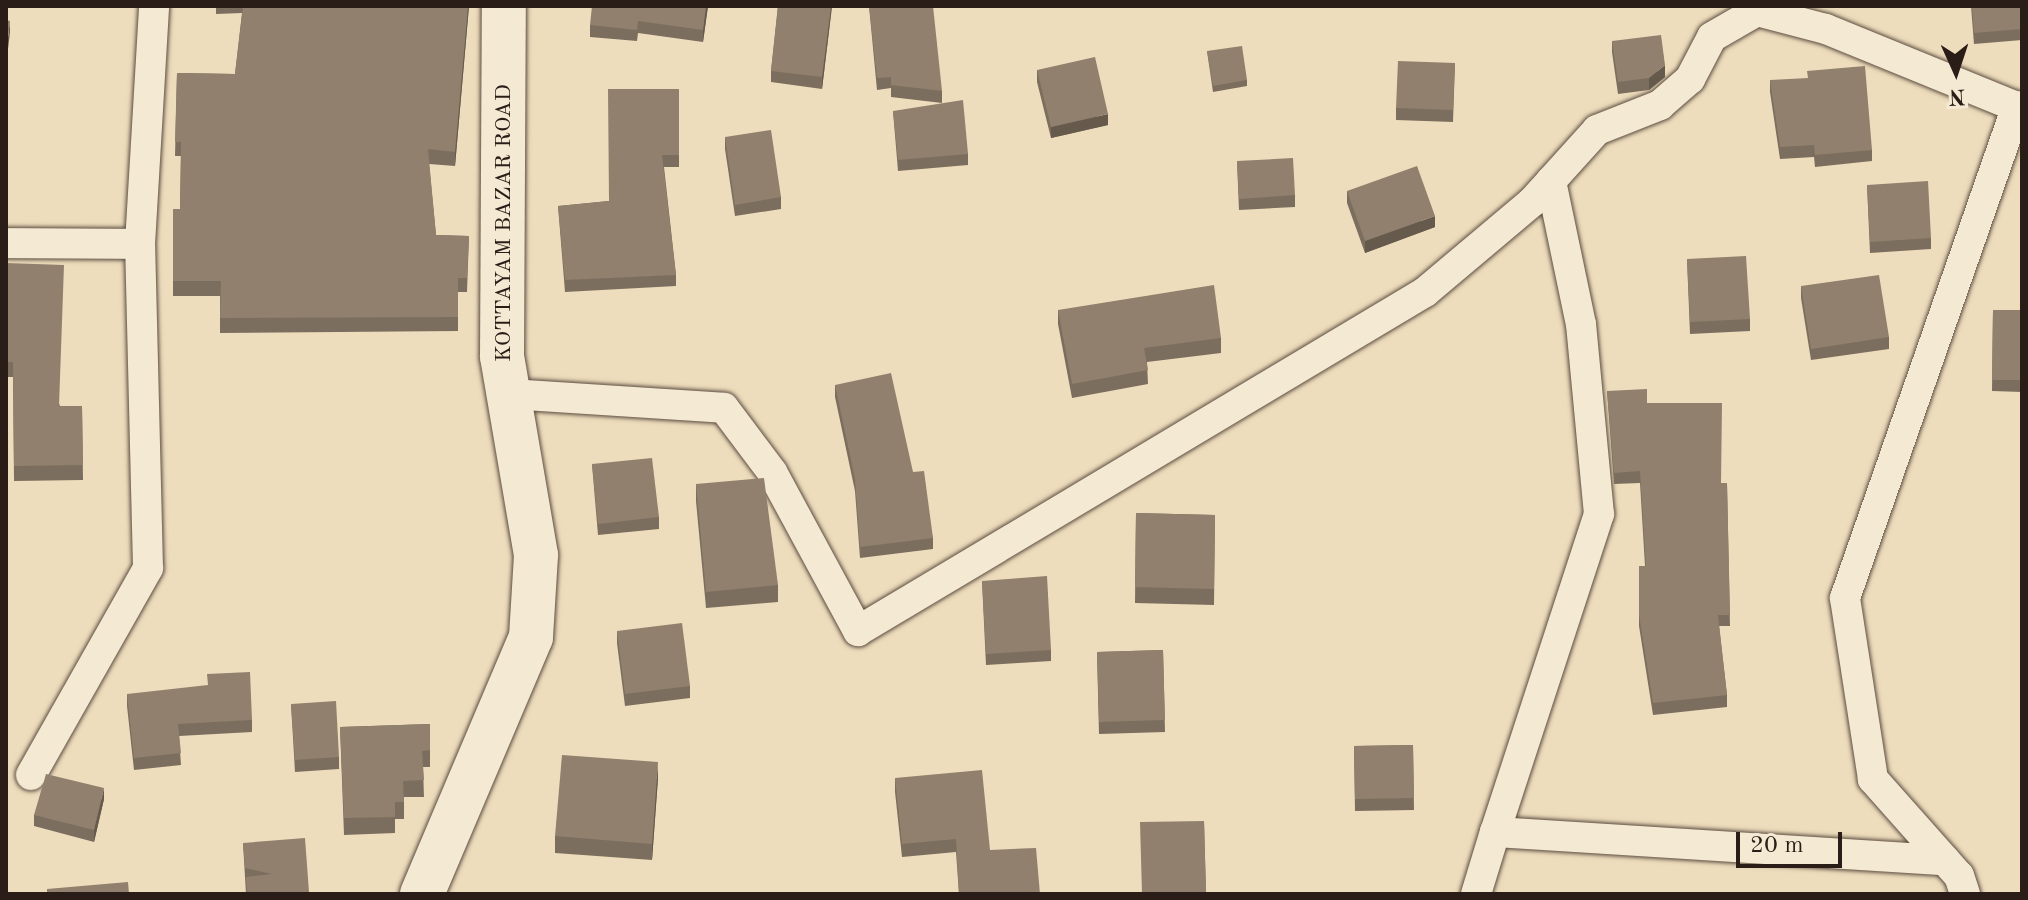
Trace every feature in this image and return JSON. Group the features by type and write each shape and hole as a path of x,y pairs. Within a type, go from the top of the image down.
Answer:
{"main road":[{"name":"KOTTAYAM BAZAR ROAD","path":"422,894 531,637 536,555 502,357 504,6"}],"street":[{"path":"31,775 148,568 140,244 154,6"},
{"path":"509,394 724,408 772,472 858,631 1425,292 1551,181 1597,130 1660,105 1690,79 1712,37 1755,8 1826,29 2020,107 1845,598 1873,779 1945,860 1965,894"},
{"path":"1476,894 1599,514 1581,324 1551,181"},
{"path":"6,243 140,244"},
{"path":"1495,832 1945,860"}],"building":[{"path":"243,6 468,6 455,152 428,149 436,235 469,236 467,278 458,278 458,317 220,318 221,281 173,281 173,209 180,209 181,142 175,142 177,73 235,74"},
{"path":"592,6 706,6 703,30 638,21 637,30 590,25"},
{"path":"778,6 831,6 822,77 771,71"},
{"path":"869,6 933,6 942,91 891,85 891,77 877,78"},
{"path":"1972,6 2022,6 2022,29 1974,33"},
{"path":"6,20 10,21 6,54"},
{"path":"1661,35 1665,65 1649,78 1618,82 1612,41"},
{"path":"1242,46 1247,80 1213,86 1207,51"},
{"path":"1095,57 1108,114 1051,127 1037,70"},
{"path":"1398,61 1455,63 1453,110 1396,108"},
{"path":"1865,66 1872,150 1815,155 1814,145 1780,147 1770,80 1808,78 1807,71"},
{"path":"608,89 679,89 679,155 662,155 676,275 565,280 558,206 609,201"},
{"path":"963,100 968,154 898,160 893,111"},
{"path":"771,130 781,197 735,205 725,137"},
{"path":"1293,158 1295,195 1239,199 1237,161"},
{"path":"1417,166 1435,216 1365,241 1347,191"},
{"path":"1928,181 1931,238 1870,242 1867,185"},
{"path":"1746,256 1750,319 1690,322 1687,259"},
{"path":"6,263 64,265 59,406 82,406 83,465 14,466 13,362 6,362"},
{"path":"1879,275 1889,337 1811,349 1801,286"},
{"path":"1214,285 1221,338 1144,348 1148,370 1072,384 1058,310"},
{"path":"1993,310 2022,310 2022,380 1992,380"},
{"path":"891,373 913,472 924,471 933,538 860,547 855,479 835,385"},
{"path":"1647,389 1647,403 1722,403 1721,483 1727,483 1730,615 1718,615 1727,695 1653,703 1639,615 1639,566 1646,566 1640,471 1614,473 1607,391"},
{"path":"652,458 659,517 598,524 592,464"},
{"path":"764,478 778,585 706,592 696,484"},
{"path":"1136,513 1215,515 1214,589 1135,587"},
{"path":"1047,576 1051,650 986,654 982,581"},
{"path":"682,623 690,686 625,694 617,631"},
{"path":"1163,650 1165,720 1099,722 1097,652"},
{"path":"250,672 252,720 178,724 181,753 134,758 127,694 208,685 207,674"},
{"path":"336,701 339,757 295,760 291,704"},
{"path":"430,724 430,750 422,751 424,780 403,781 404,802 395,802 395,817 344,818 340,727"},
{"path":"1413,745 1414,798 1355,799 1354,746"},
{"path":"562,755 658,762 652,844 555,836"},
{"path":"982,770 990,850 1036,848 1040,894 959,894 956,839 902,844 895,778"},
{"path":"46,774 104,788 94,830 34,815"},
{"path":"1204,821 1206,892 1142,894 1140,822"},
{"path":"305,838 309,892 319,894 247,894 246,877 272,874 245,868 243,843"},
{"path":"128,882 129,894 47,894 47,889"}]}
